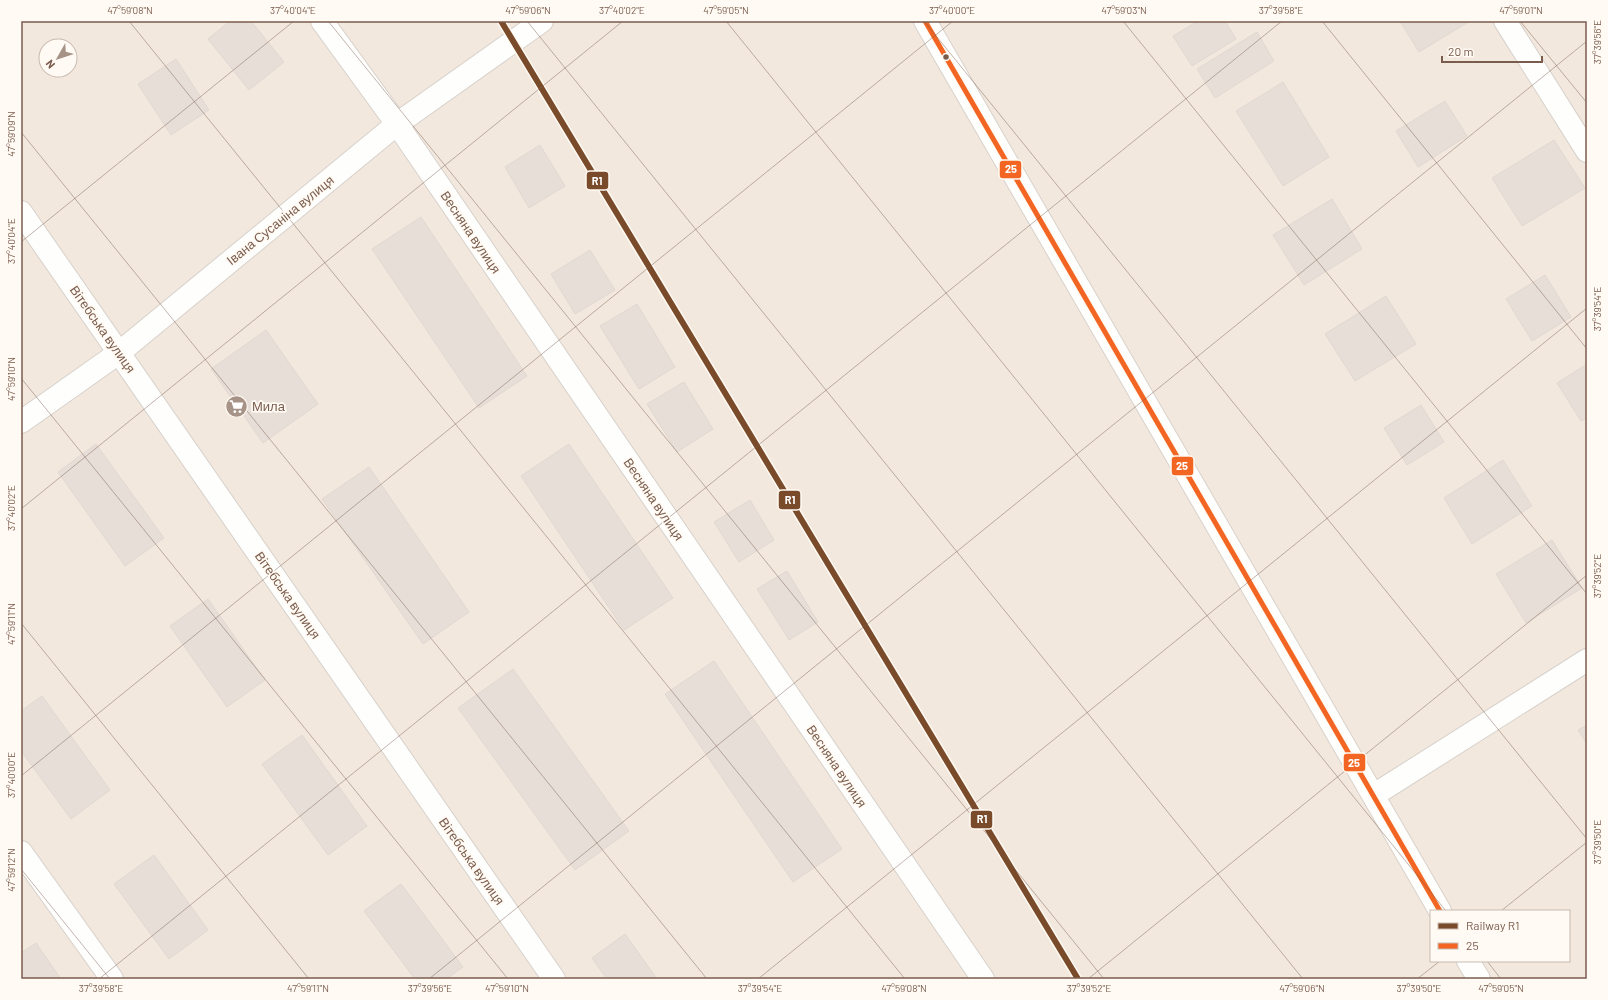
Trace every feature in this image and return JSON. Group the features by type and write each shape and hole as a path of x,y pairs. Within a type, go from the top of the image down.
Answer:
{"street":[{"name":"Весняна вулиця","path":"322,21 398,124 983,979"},
{"name":"Івана Сусаніна вулиця","path":"21,422 120,352 398,124 542,21"},
{"path":"925,21 1439,910"},
{"path":"1505,21 1587,151"},
{"name":"Вітебська вулиця","path":"21,212 120,352 554,979"},
{"path":"1374,795 1587,660"},
{"path":"21,852 112,979"},
{"path":"1469,962 1478,979"}],"shaded area":[{"path":"21,21 1587,21 1587,979 21,979"}],"building":[{"path":"230,21 251,21 284,62 249,90 208,39"},
{"path":"1198,21 1225,21 1236,39 1192,66 1173,36"},
{"path":"1400,21 1470,21 1419,52"},
{"path":"1257,32 1274,61 1215,98 1197,69"},
{"path":"176,59 209,110 171,135 138,84"},
{"path":"1283,82 1329,157 1283,186 1236,111"},
{"path":"1445,101 1467,136 1418,167 1396,131"},
{"path":"1554,140 1585,188 1522,226 1492,178"},
{"path":"540,145 565,186 529,208 505,167"},
{"path":"1332,199 1362,249 1304,285 1273,235"},
{"path":"421,217 527,376 479,408 372,249"},
{"path":"590,250 615,290 575,314 551,274"},
{"path":"1545,275 1571,317 1532,341 1506,299"},
{"path":"1386,296 1416,344 1355,381 1325,334"},
{"path":"637,304 675,367 639,389 600,326"},
{"path":"266,330 318,404 263,443 211,369"},
{"path":"1587,364 1587,418 1581,421 1557,383"},
{"path":"684,382 713,429 677,452 647,404"},
{"path":"1421,405 1444,442 1407,465 1384,428"},
{"path":"96,444 164,538 125,566 58,472"},
{"path":"569,444 673,598 624,630 521,476"},
{"path":"1503,460 1532,506 1472,544 1444,498"},
{"path":"369,467 469,612 423,644 322,499"},
{"path":"750,500 774,540 739,562 714,522"},
{"path":"1552,540 1582,588 1526,623 1496,574"},
{"path":"787,571 818,622 789,640 757,589"},
{"path":"208,599 265,680 227,707 170,626"},
{"path":"714,661 842,849 793,882 665,694"},
{"path":"513,669 629,831 575,870 458,708"},
{"path":"42,696 110,790 71,819 21,751 21,711"},
{"path":"1587,725 1587,744 1578,730"},
{"path":"302,735 367,826 328,855 262,764"},
{"path":"154,855 208,930 169,959 114,884"},
{"path":"401,884 463,967 446,979 415,979 364,911"},
{"path":"625,934 657,979 607,979 592,958"},
{"path":"36,943 61,979 21,979 21,953"}],"rail line":[{"name":"R1","path":"501,21 1078,979"}],"transit line":[{"name":"25","path":"925,21 1439,910"}],"place":[{"name":"Мила","path":"237,406"}]}
